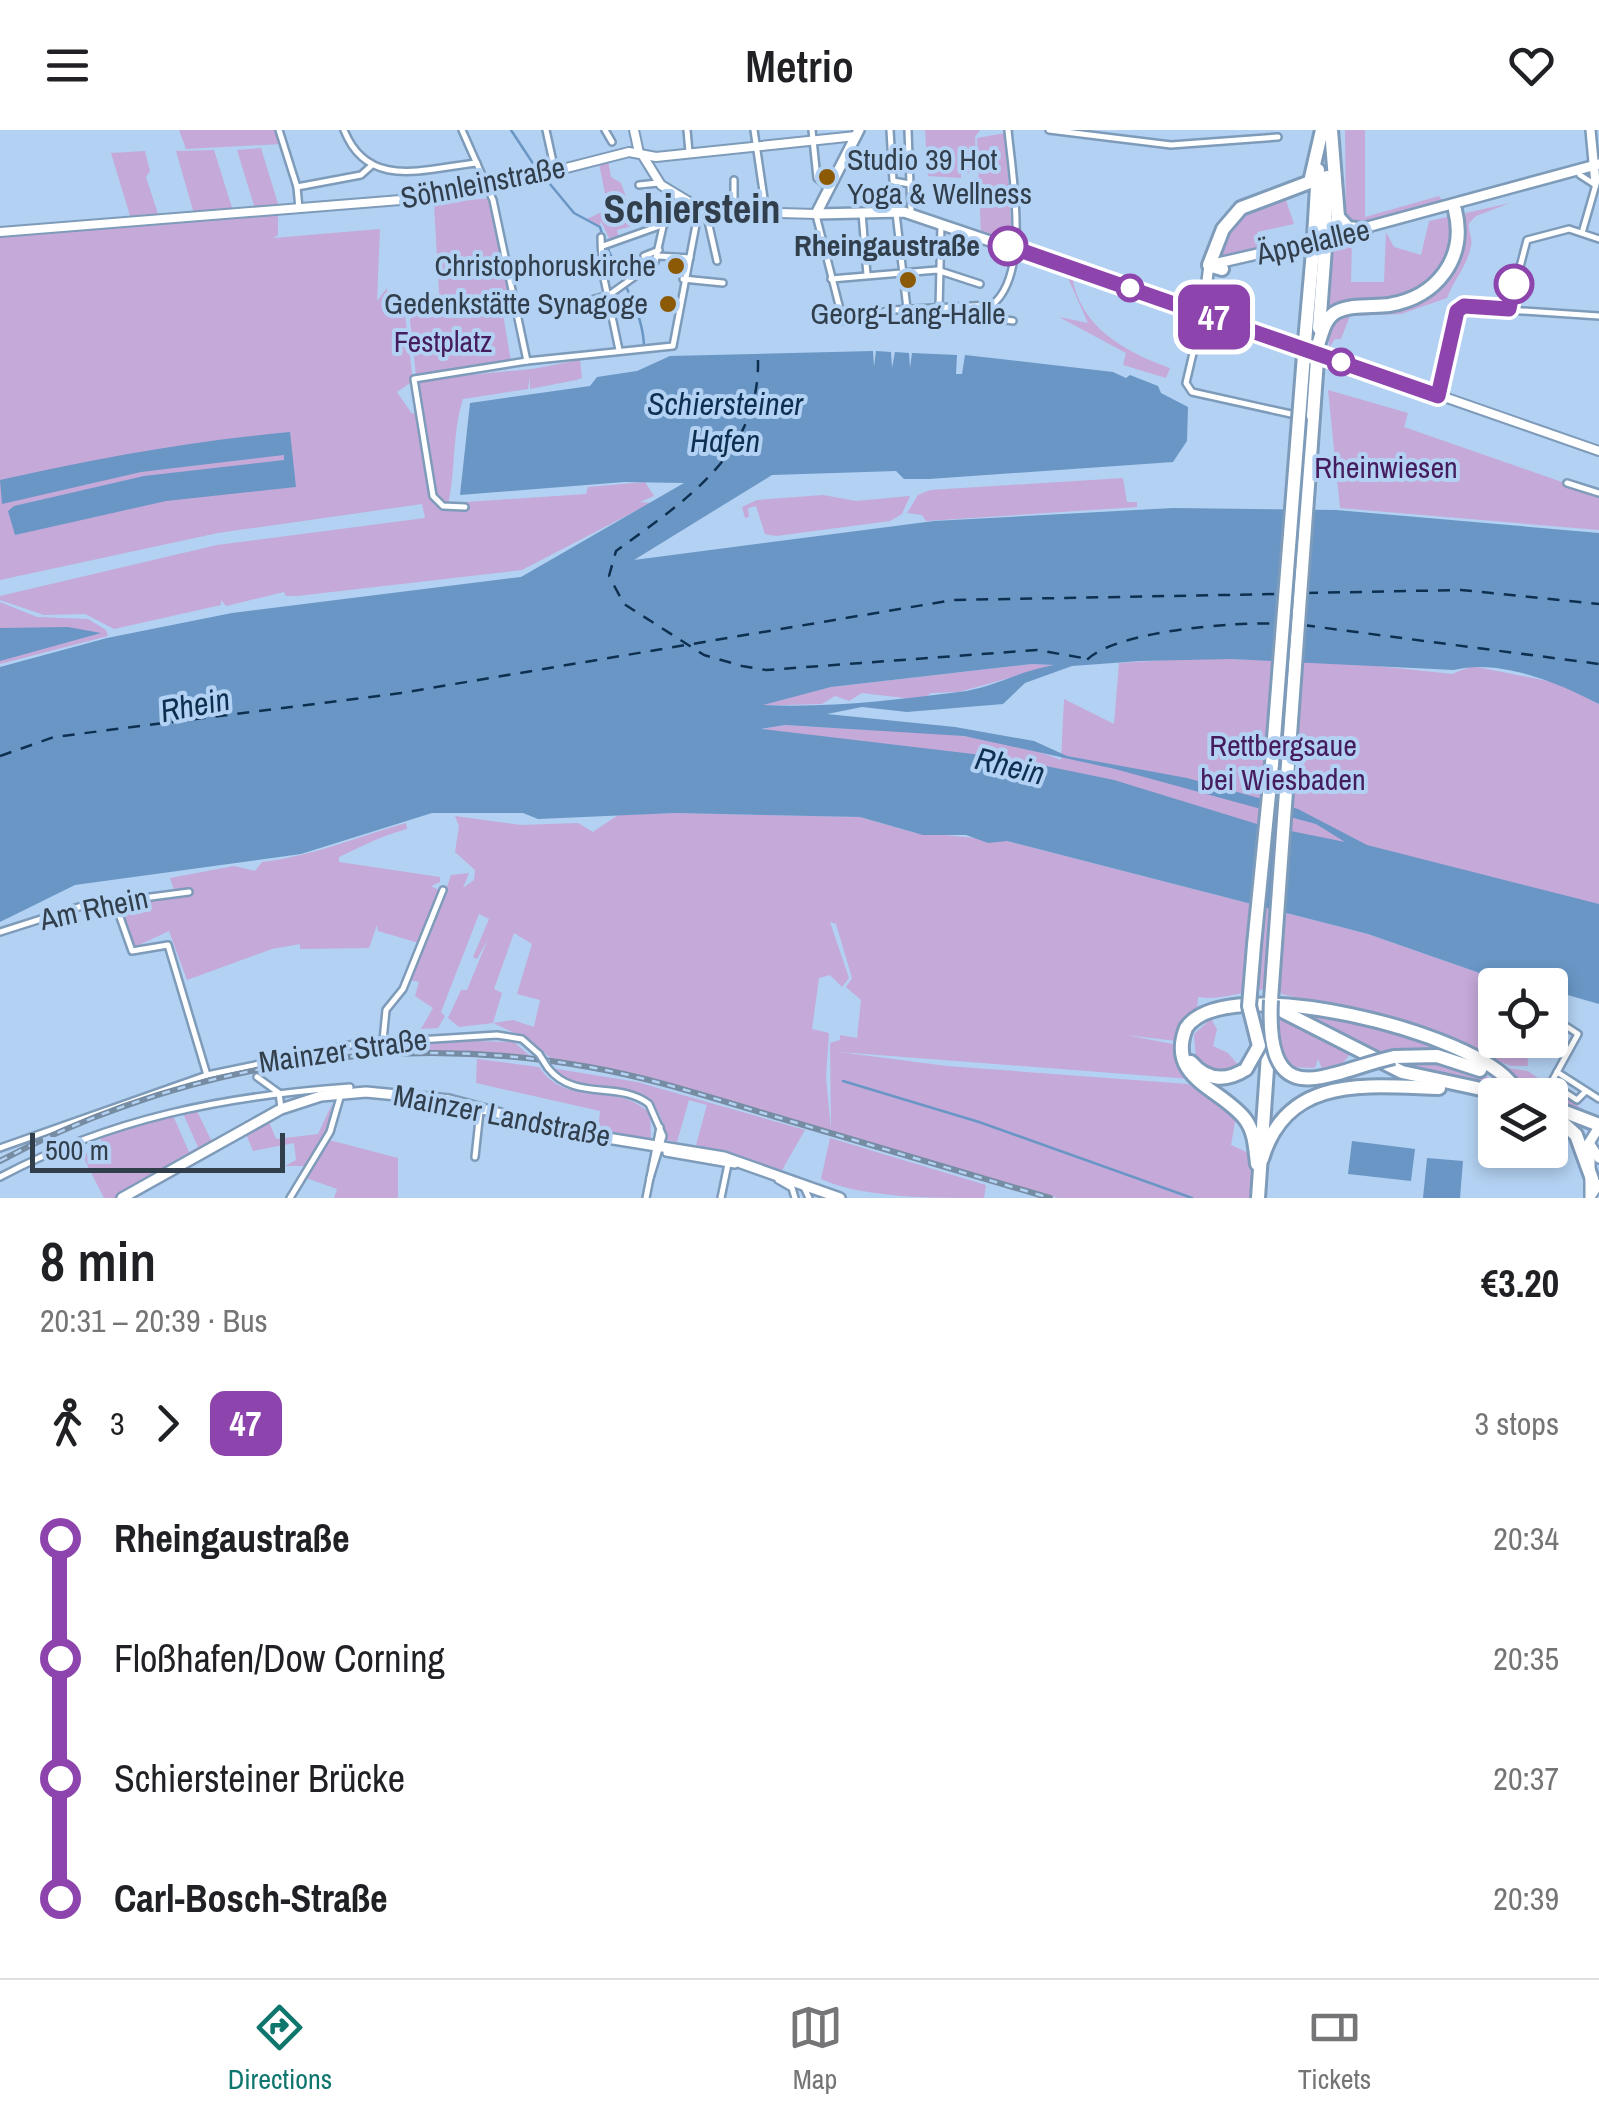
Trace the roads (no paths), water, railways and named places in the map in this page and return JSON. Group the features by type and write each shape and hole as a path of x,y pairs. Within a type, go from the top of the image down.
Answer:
{"highway":[{"path":"1208,292 1216,261 1241,208 1310,182 1327,130"},
{"path":"1327,130 1338,218 1348,228 1364,230"},
{"path":"1259,1162 1264,1051 1253,996 1306,344 1324,241 1327,130"},
{"path":"1318,152 1324,241"},
{"path":"1282,192 1308,206 1324,241"},
{"path":"1256,1198 1270,1027 1306,344 1336,312 1399,303 1434,286 1452,264 1459,208"},
{"path":"1324,241 1338,218"},
{"path":"1272,764 1249,996 1258,1050 1242,1073 1212,1078 1192,1063 1187,1038 1201,1018 1231,1008 1289,1013 1402,1072 1478,1086"},
{"path":"1259,1162 1248,1123 1196,1080 1182,1052 1185,1032 1194,1018 1207,1010 1310,1009 1408,1030 1455,1048 1492,1078"},
{"path":"1270,1027 1283,1065 1308,1080 1328,1079 1394,1057 1445,1058 1483,1078"},
{"path":"1259,1162 1274,1128 1290,1110 1318,1094 1350,1089 1478,1091"},
{"path":"1568,1116 1599,1127"},
{"path":"1568,1121 1593,1151"},
{"path":"1568,1128 1597,1180"}],"main road":[{"path":"858,133 827,186 816,214 862,210 910,214 1202,314 1208,292"},
{"name":"Äppelallee","path":"1216,261 1324,241 1596,170"},
{"path":"820,200 822,208 830,212"},
{"name":"Äppelallee","path":"1324,241 1459,208"},
{"path":"1185,307 1208,292"},
{"name":"Mainzer Landstraße","path":"122,1198 281,1109 345,1090 414,1095 555,1129 736,1160 801,1183 814,1195 840,1198"},
{"path":"1590,1197 1597,1180 1593,1151 1599,1127"}],"street":[{"path":"279,130 303,208"},
{"path":"344,130 357,155 371,166 408,172 477,162"},
{"path":"462,130 489,187 527,361"},
{"path":"604,130 612,142"},
{"path":"634,130 639,153 658,182 701,212 717,261"},
{"path":"687,130 690,154"},
{"path":"754,130 767,215"},
{"path":"890,130 893,181 910,184"},
{"path":"908,130 910,214"},
{"path":"668,216 701,212 816,214 843,321 907,309 983,308 1000,296 1016,250 1008,130"},
{"path":"1049,130 1171,145 1278,137"},
{"path":"1582,233 1596,170 1591,130"},
{"path":"549,131 555,171"},
{"path":"639,153 656,157 690,154 813,134 858,133"},
{"path":"813,134 818,178 827,186"},
{"name":"Söhnleinstraße","path":"0,232 326,207 489,187 628,152 639,153"},
{"path":"650,166 656,157"},
{"path":"297,187 361,175 371,166"},
{"path":"1580,172 1596,170"},
{"path":"734,180 734,215"},
{"path":"638,185 658,182"},
{"path":"566,308 609,295 659,253 672,191"},
{"path":"862,210 867,276"},
{"path":"894,211 907,309"},
{"path":"465,507 443,506 433,496 414,379 619,349 673,346 683,279 701,212"},
{"path":"605,245 666,224"},
{"path":"939,309 940,224"},
{"path":"1509,309 1525,242 1565,230 1599,239"},
{"path":"600,238 605,245 601,265 619,349"},
{"path":"644,256 659,253 690,258"},
{"path":"831,280 938,270 980,284"},
{"path":"683,279 723,284"},
{"path":"1208,292 1221,320"},
{"path":"1438,396 1457,311 1464,306 1599,316"},
{"path":"983,308 987,318 1013,321"},
{"path":"1291,414 1192,392 1186,383 1202,314 1282,341 1306,344 1438,396 1599,450"},
{"path":"1568,483 1599,493"},
{"path":"383,1041 386,1010 404,988 443,890"},
{"name":"Am Rhein","path":"0,932 70,909 189,892"},
{"path":"115,903 132,951 168,945 208,1075"},
{"path":"1568,1028 1578,1034 1568,1051"},
{"name":"Mainzer Straße","path":"0,1148 208,1075 383,1041 512,1036 528,1042 548,1068 572,1087 640,1098 655,1113 660,1127"},
{"path":"1564,1058 1552,1084 1575,1099 1586,1090"},
{"path":"1556,1072 1599,1099"},
{"path":"257,1077 279,1093 281,1109"},
{"path":"0,1177 50,1151 118,1124 196,1104 279,1093 345,1090 324,1144 290,1198"},
{"path":"322,1096 338,1105"},
{"path":"475,1157 480,1108"},
{"path":"650,1178 661,1145 660,1127"},
{"path":"646,1198 652,1159 661,1145 660,1127"},
{"path":"642,1143 652,1159"},
{"name":"Mainzer Landstraße","path":"661,1145 790,1186 794,1198"},
{"path":"721,1198 728,1164"}],"water":[{"path":"873,351 874,367 876,351 891,352 892,368 895,352 909,353 910,368 912,353 957,355 956,374 962,374 965,355 1113,372 1126,378 1130,375 1158,386 1161,393 1188,407 1187,441 1173,462 929,479 904,479 896,471 772,475 634,560 934,521 1173,508 1336,510 1599,533 1599,704 1547,681 1490,667 1454,670 1231,659 1072,666 1025,683 1003,704 907,712 862,707 827,714 955,727 1034,741 1067,756 1187,778 1298,809 1367,845 1599,904 1599,1004 1568,995 1568,968 1478,968 1478,972 1368,934 1007,841 988,843 966,835 923,835 860,817 675,813 538,819 523,813 432,813 301,854 75,885 0,922 0,667 107,638 232,613 521,577 684,483 624,482 460,495 470,403 590,386 597,377 637,371 670,356","holes":["1032,664 1054,665 959,692 837,704 763,705 831,687","785,725 964,736 1115,769 1316,824 1345,842 1257,824 1114,780 1007,758 761,729"]},
{"path":"290,432 296,487 166,501 15,535 8,511 14,506 144,476 284,460 284,455 141,472 2,504 0,480 144,451"},
{"path":"68,627 101,633 0,661 0,628"},
{"path":"1352,1141 1415,1149 1411,1181 1348,1174"},
{"path":"1427,1158 1463,1161 1460,1198 1423,1198"}],"waterway":[{"path":"511,130 538,171"},
{"path":"545,178 574,213 600,227 638,314 644,345"},
{"path":"843,1081 979,1122 1192,1198"}],"railway":[{"path":"0,1161 69,1128 140,1101 213,1080 287,1064 438,1053 514,1057 636,1077 1050,1198"}],"place":[{"name":"Studio 39 Hot Yoga & Wellness","path":"827,177"},
{"name":"Rheingaustraße","path":"1008,246"},
{"name":"Christophoruskirche","path":"676,266"},
{"name":"Georg-Lang-Halle","path":"908,280"},
{"name":"Gedenkstätte Synagoge","path":"668,304"}],"district":[{"name":"Schierstein","path":"692,209"}],"park label":[{"name":"Festplatz","path":"443,342"},
{"name":"Rheinwiesen","path":"1386,468"},
{"name":"Rettbergsaue bei Wiesbaden","path":"1283,763"}],"water label":[{"name":"Schiersteiner Hafen","path":"725,422"},
{"name":"Rhein","path":"195,705"},
{"name":"Rhein","path":"1010,766"}]}
